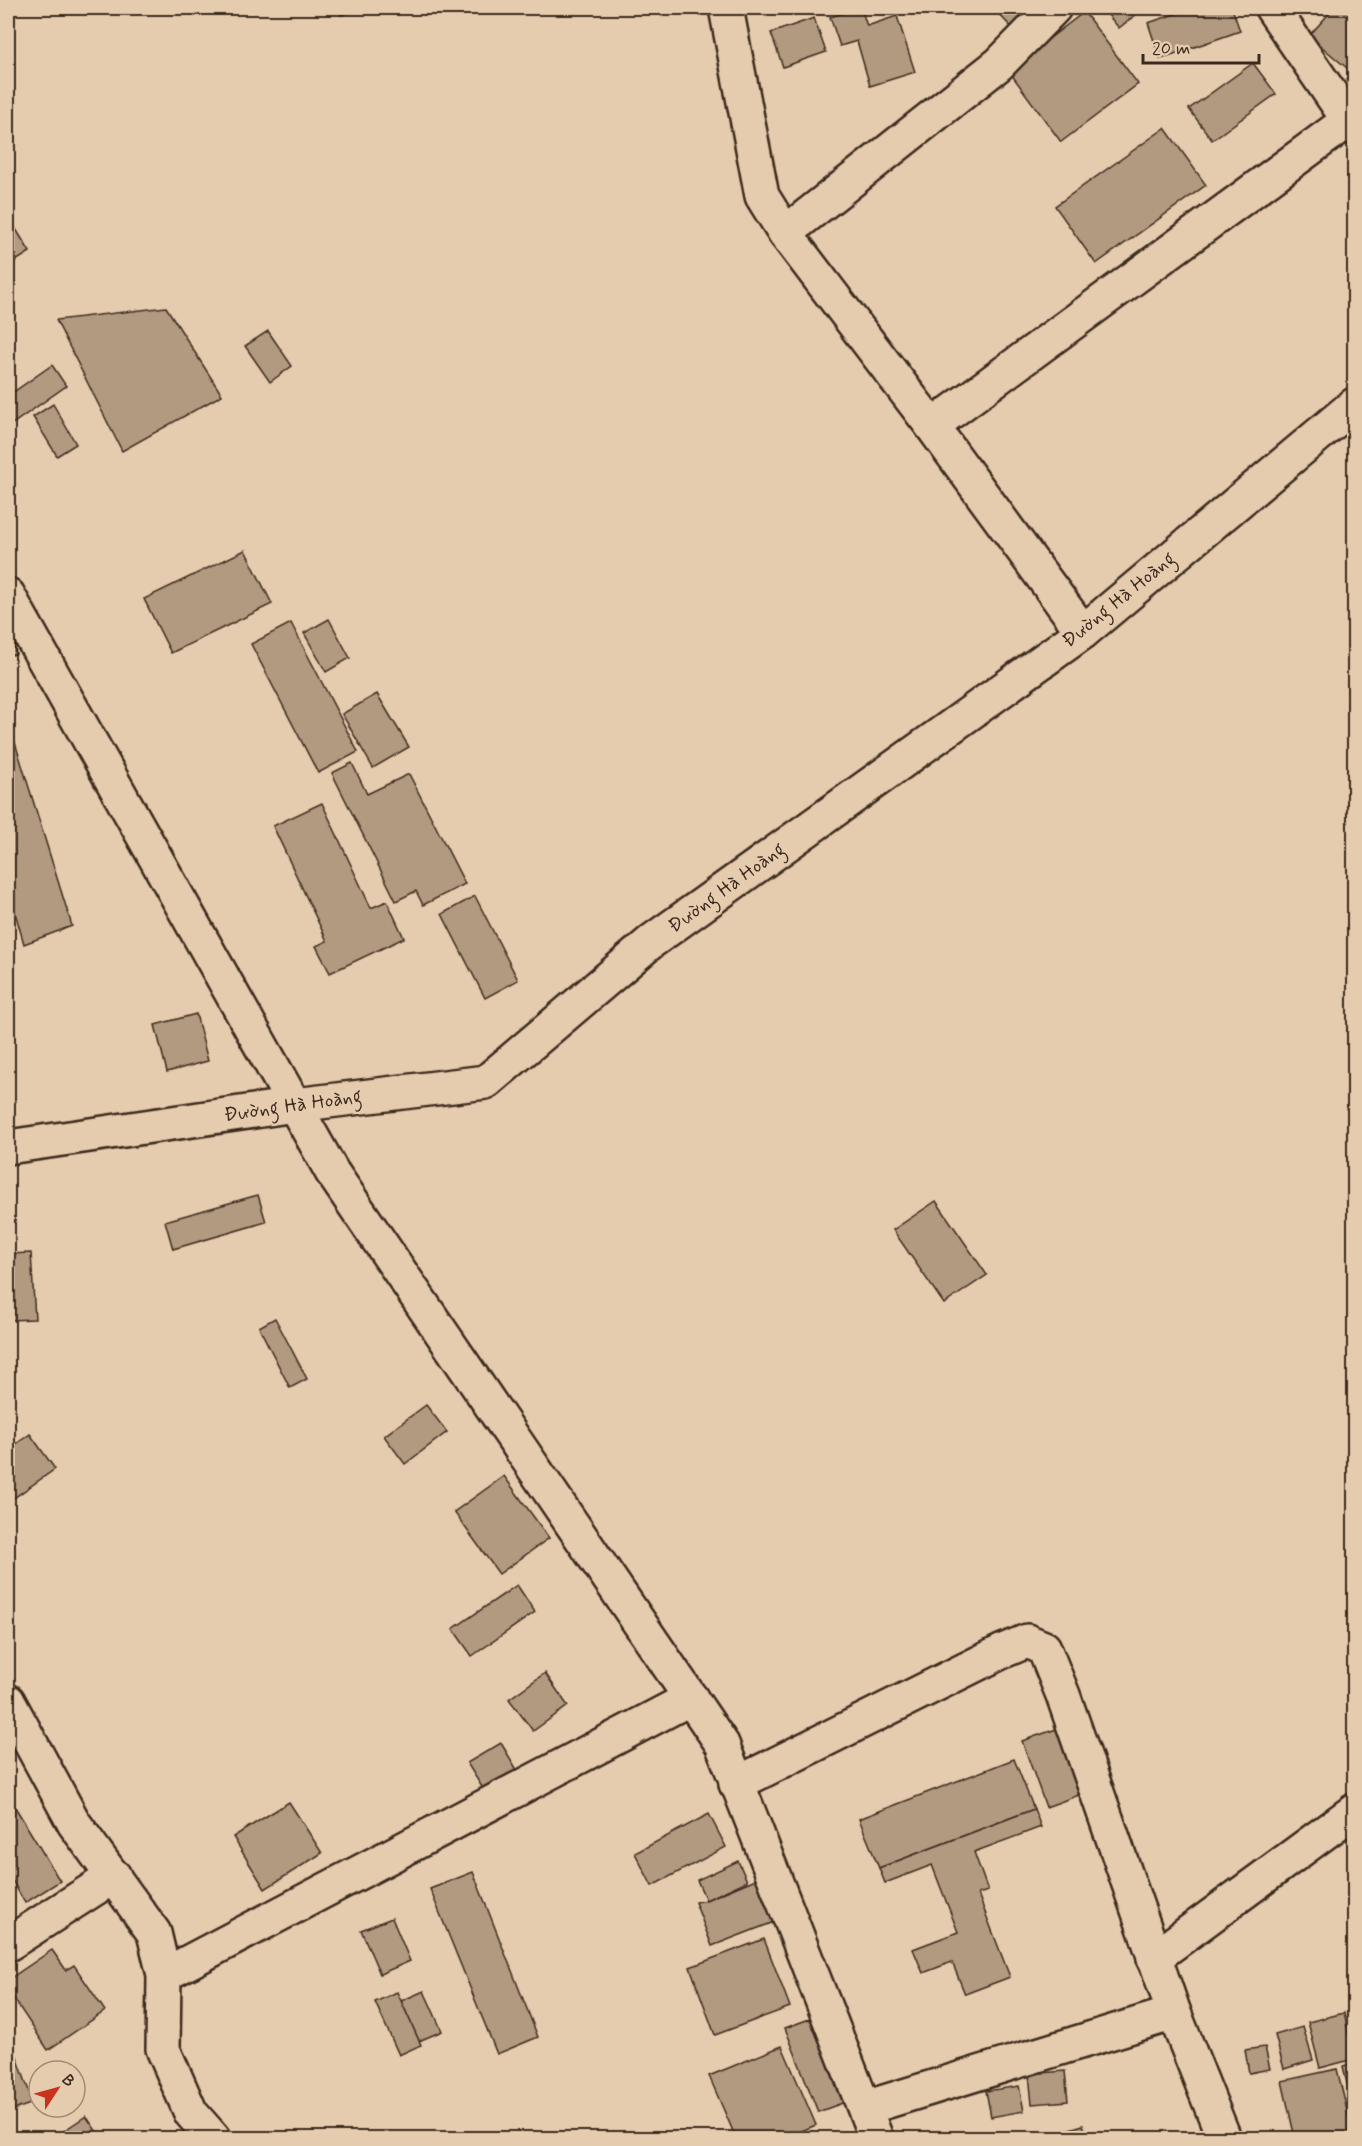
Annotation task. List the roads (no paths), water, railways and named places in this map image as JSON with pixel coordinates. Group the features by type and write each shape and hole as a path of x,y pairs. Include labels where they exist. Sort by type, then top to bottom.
{"street":[{"path":"726,8 762,196 785,232 932,426 1083,632"},
{"path":"785,232 999,64 1054,8"},
{"path":"932,426 1352,124 1272,8"},
{"name":"Đường Hà Hoàng","path":"8,1147 295,1105 486,1082 652,941 1083,632 1354,405"},
{"path":"8,595 332,1172 722,1744 876,2139"},
{"path":"736,1784 1027,1641 1044,1648 1063,1695 1173,2013 1224,2139"},
{"path":"164,1975 691,1698"},
{"path":"8,1701 74,1823 154,1933 164,1975 163,2049 191,2113 213,2139"},
{"path":"1154,1958 1354,1811"},
{"path":"8,1944 114,1876"},
{"path":"865,2108 1173,2013"}]}
